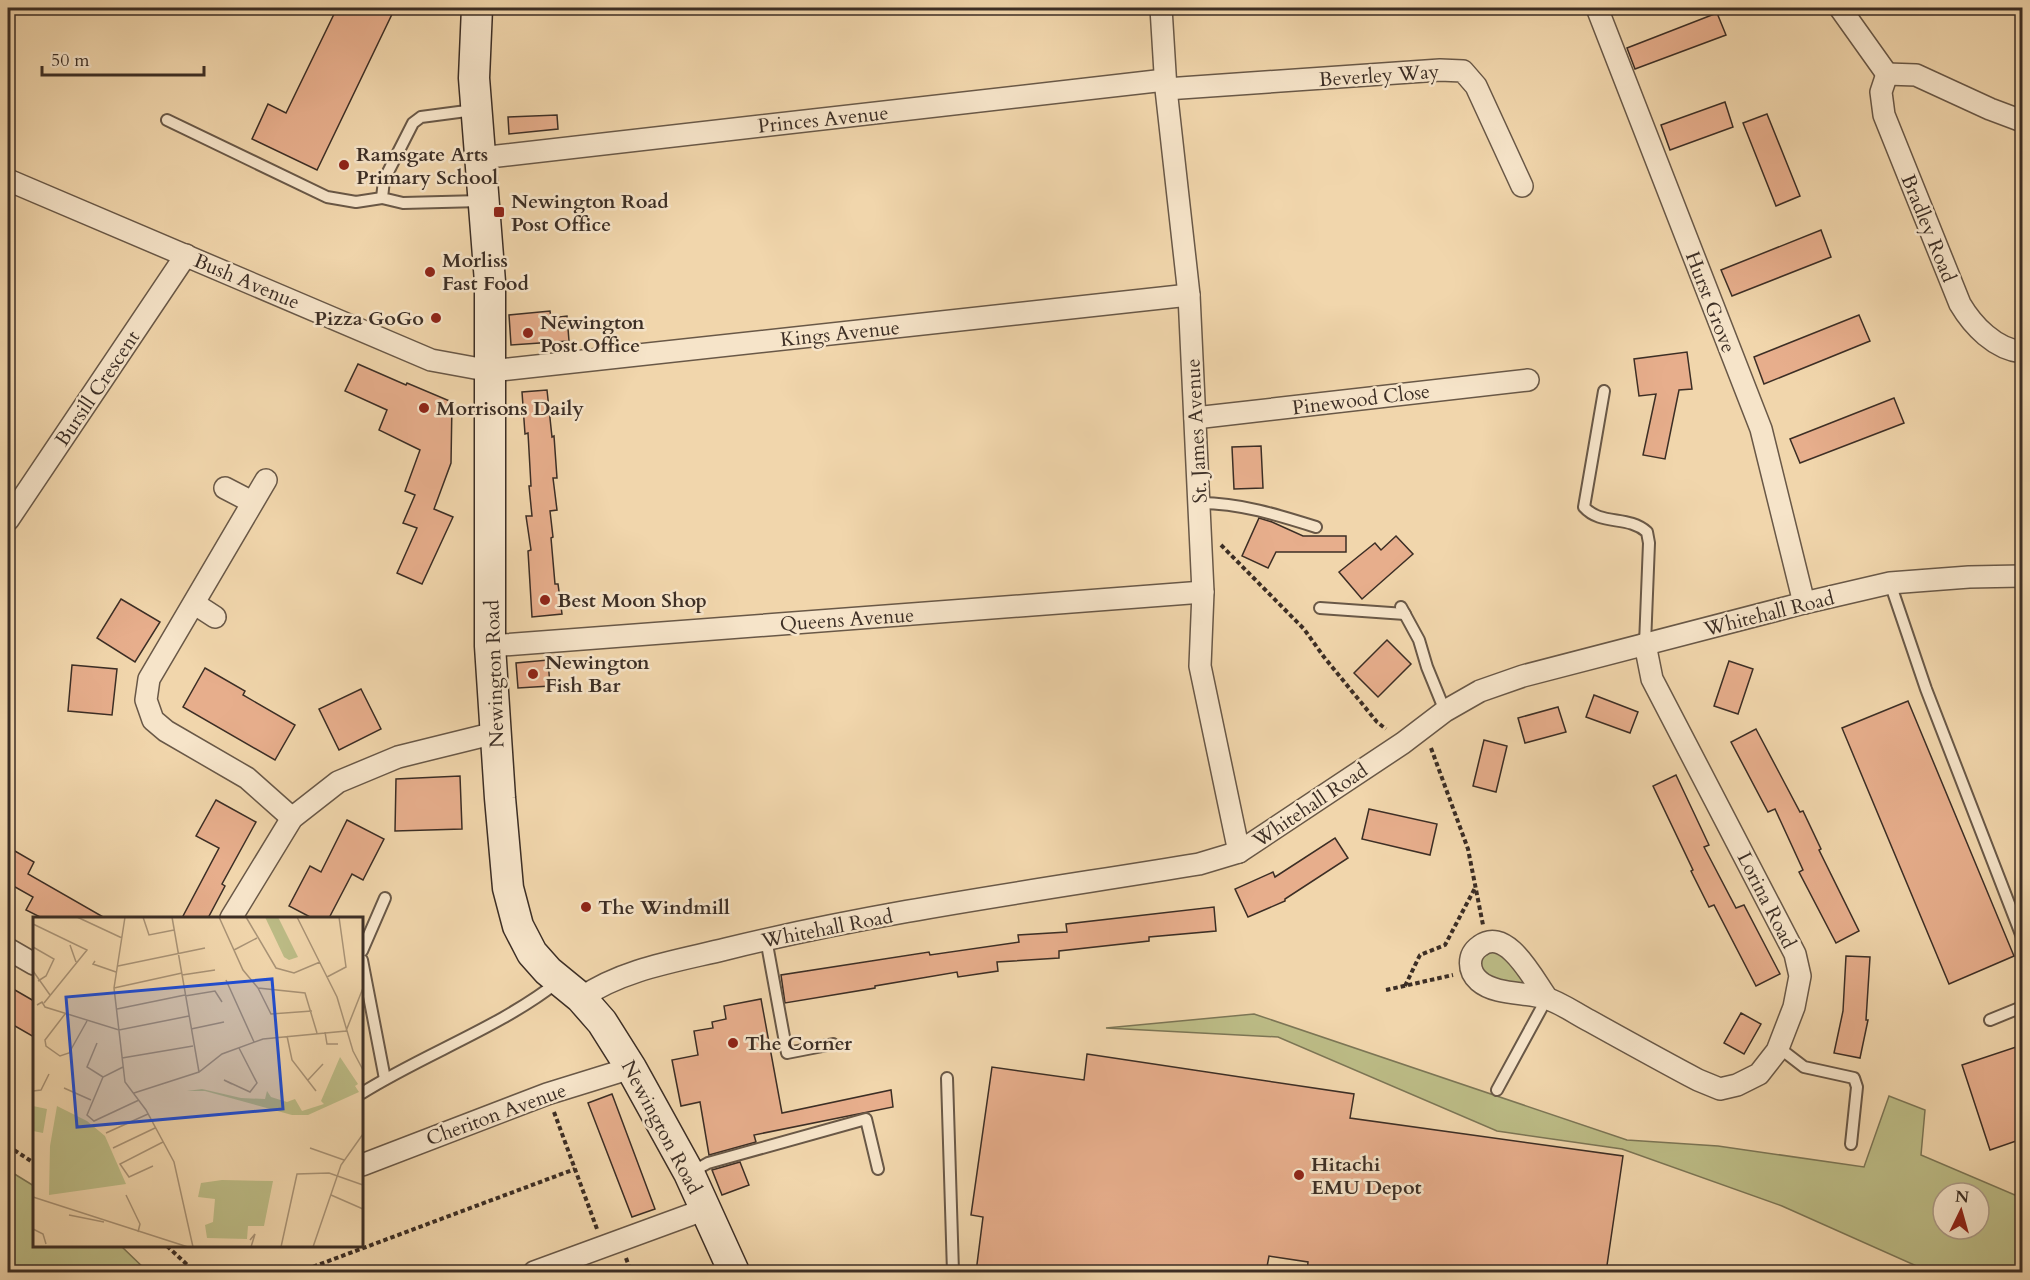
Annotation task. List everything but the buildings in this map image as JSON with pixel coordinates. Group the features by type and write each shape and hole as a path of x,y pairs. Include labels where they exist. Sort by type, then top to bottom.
{"main road":[{"name":"Newington Road","path":"477,8 474,78 490,282 490,646 508,888 518,926 531,953 548,971 571,989 602,1022 632,1068 689,1173 734,1272"}],"street":[{"name":"St. James Avenue","path":"1161,8 1166,85 1189,295 1203,592 1200,666 1239,852"},
{"name":"Hurst Grove","path":"1597,8 1761,429 1804,603"},
{"path":"1840,8 1887,74 1916,75 2022,121"},
{"name":"Beverley Way","path":"1166,85 1440,70 1463,71 1476,86 1522,186"},
{"name":"Bradley Road","path":"1887,74 1881,92 1884,115 1960,303 1970,320 1994,342 2022,352"},
{"name":"Princes Avenue","path":"480,158 1166,85"},
{"name":"Bush Avenue","path":"8,180 431,360 491,371"},
{"name":"Bursill Crescent","path":"8,520 186,255"},
{"name":"Kings Avenue","path":"491,371 1189,295"},
{"name":"Pinewood Close","path":"1195,418 1528,380"},
{"path":"266,480 149,679 146,700 153,720 166,732 247,778 292,818"},
{"path":"225,488 252,502"},
{"name":"Whitehall Road","path":"571,989 600,986 637,972 766,939 939,906 1199,864 1239,852 1403,743 1445,711 1480,691 1523,676 1890,583 2022,576"},
{"name":"Queens Avenue","path":"490,646 1203,592"},
{"path":"195,604 215,616"},
{"name":"Lorina Road","path":"1471,970 1480,982 1490,987 1547,998 1698,1080 1720,1089 1737,1085 1759,1074 1778,1047 1794,1007 1800,976 1795,954 1652,679 1645,644"},
{"path":"232,917 292,818 338,782 398,757 495,733"},
{"name":"Lorina Road","path":"1487,941 1496,940 1504,943 1516,955 1547,998"},
{"path":"1471,970 1470,962 1475,949 1487,941"},
{"path":"8,949 33,963"},
{"name":"Cheriton Avenue","path":"363,1165 547,1094 632,1068"},
{"path":"534,1272 706,1209"}],"lane":[{"path":"382,198 384,180 413,123 421,117 476,110"},
{"path":"167,120 327,196 356,202 382,198 403,203 484,201"},
{"path":"1604,391 1584,507 1591,515 1640,525 1647,532 1649,543 1645,644"},
{"path":"1200,504 1221,503 1260,510 1316,527"},
{"path":"1890,583 1926,689 2022,938"},
{"path":"1320,608 1403,611 1419,640 1445,711"},
{"path":"363,949 385,898"},
{"path":"766,939 787,1053 834,1044"},
{"path":"363,965 385,1078"},
{"path":"363,1092 385,1078 491,1025 533,1001 571,989"},
{"path":"1497,1090 1547,998"},
{"path":"1990,1020 2022,1007"},
{"path":"1778,1047 1804,1067 1854,1078 1857,1087 1851,1144"},
{"path":"947,1078 953,1272"},
{"path":"689,1173 708,1163 866,1119 878,1169"}],"path":[{"path":"1201,538 1221,545 1304,629 1377,722 1403,743"},
{"path":"1423,728 1468,849 1487,941"},
{"path":"1405,986 1420,955 1445,945 1476,887"},
{"path":"1386,990 1471,970"},
{"path":"547,1094 604,1247"},
{"path":"8,1146 33,1162"},
{"path":"299,1272 575,1168"},
{"path":"169,1247 195,1272"}],"green space":[{"path":"1495,946 1533,989 1492,982 1478,971 1480,953"},
{"path":"1254,1014 1627,1140 1718,1146 1864,1167 1889,1096 1925,1110 1921,1155 1982,1181 1931,1181 1931,1241 1991,1241 1991,1185 2022,1198 2022,1272 1930,1272 1782,1206 1622,1149 1497,1131 1278,1037 1106,1028"},
{"path":"8,1170 33,1185 33,1247 122,1247 148,1272 8,1272"}],"place":[{"name":"Ramsgate Arts Primary School","path":"344,165"},
{"name":"Newington Road Post Office","path":"499,212"},
{"name":"Morliss Fast Food","path":"430,272"},
{"name":"Pizza GoGo","path":"436,318"},
{"name":"Newington Post Office","path":"528,333"},
{"name":"Morrisons Daily","path":"424,408"},
{"name":"Best Moon Shop","path":"545,600"},
{"name":"Newington Fish Bar","path":"533,674"},
{"name":"The Windmill","path":"586,907"},
{"name":"The Corner","path":"733,1043"},
{"name":"Hitachi EMU Depot","path":"1299,1175"}]}
